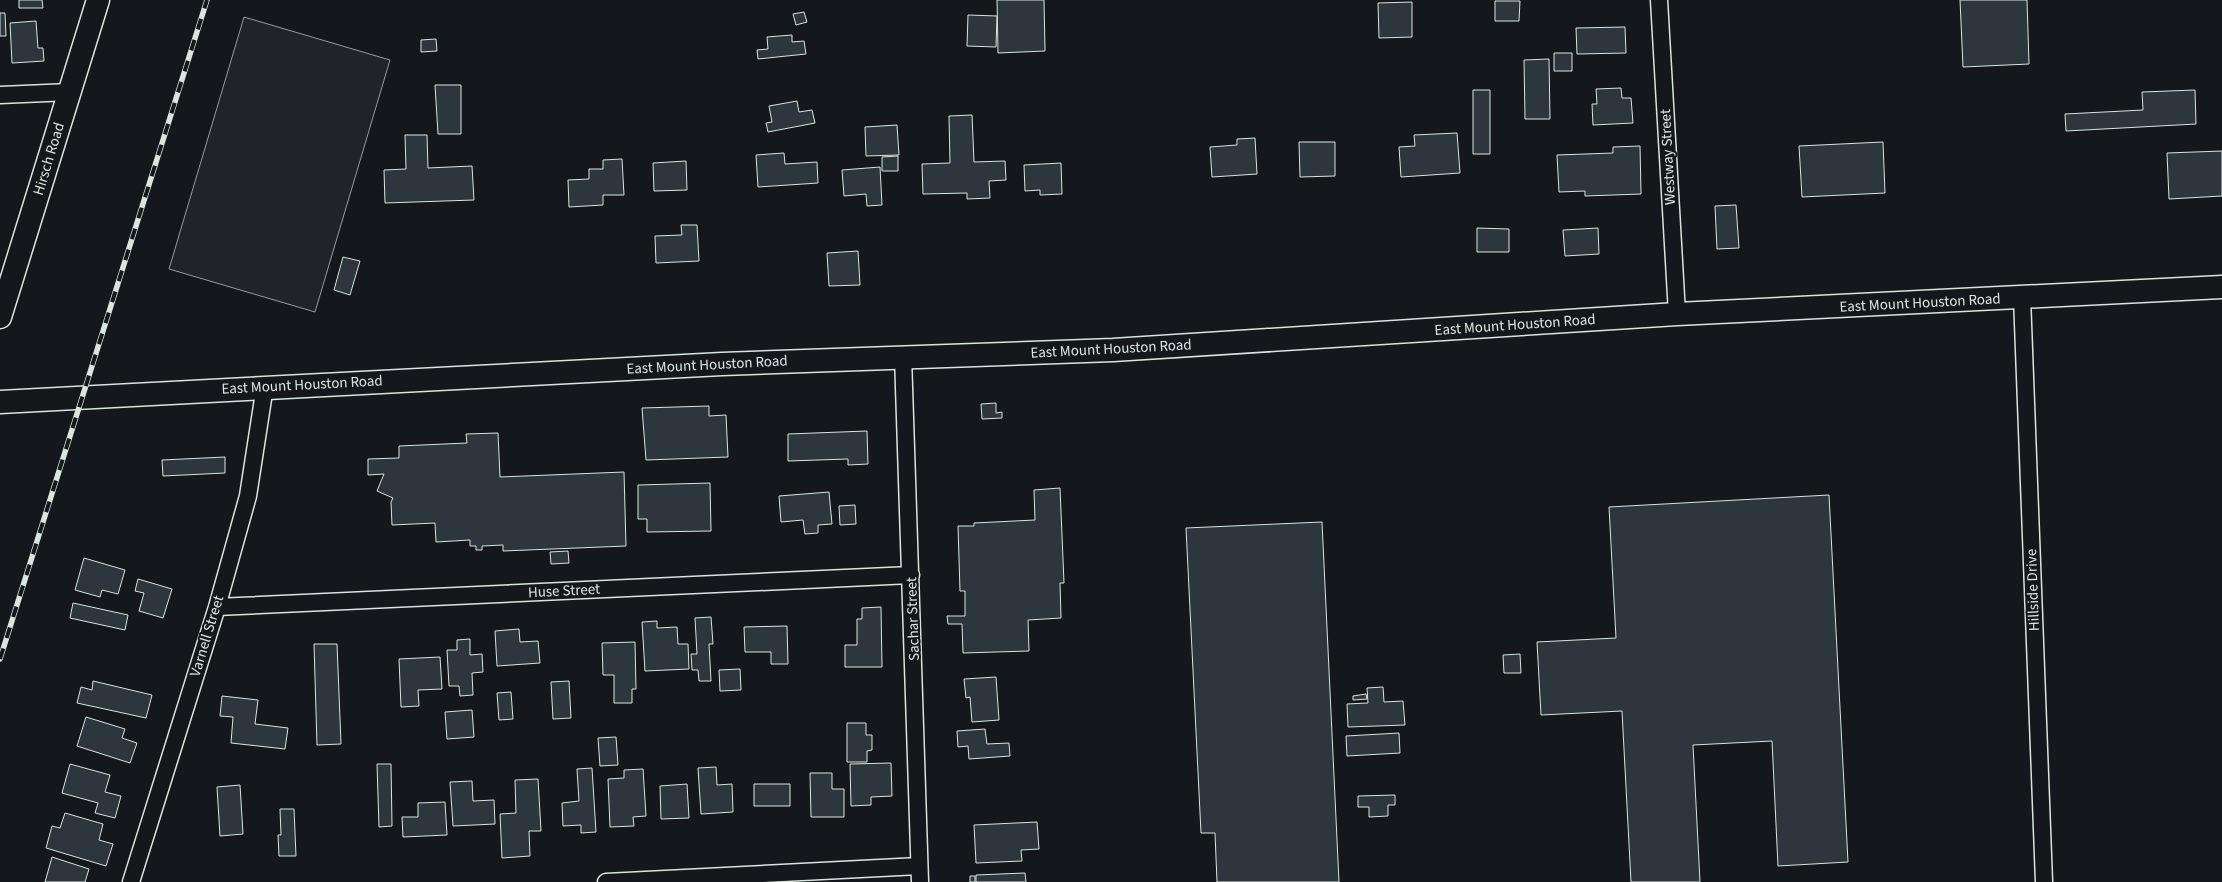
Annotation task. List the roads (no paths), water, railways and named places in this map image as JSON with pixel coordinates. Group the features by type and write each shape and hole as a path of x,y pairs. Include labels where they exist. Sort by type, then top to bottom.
{"main road":[{"name":"Hirsch Road","path":"0,317 98,0"},
{"name":"East Mount Houston Road","path":"0,402 265,386 903,356 1113,350 1677,314 2222,288"}],"street":[{"name":"Westway Street","path":"1659,0 1677,314"},
{"path":"0,95 70,92"},
{"name":"Hillside Drive","path":"2022,298 2044,882"},
{"name":"Sachar Street","path":"903,356 912,575 919,874"},
{"name":"Varnell Street","path":"131,882 217,607 248,496 265,386"},
{"name":"Huse Street","path":"217,607 912,575"},
{"path":"606,882 919,874"}],"railway":[{"path":"0,659 207,0"}]}
